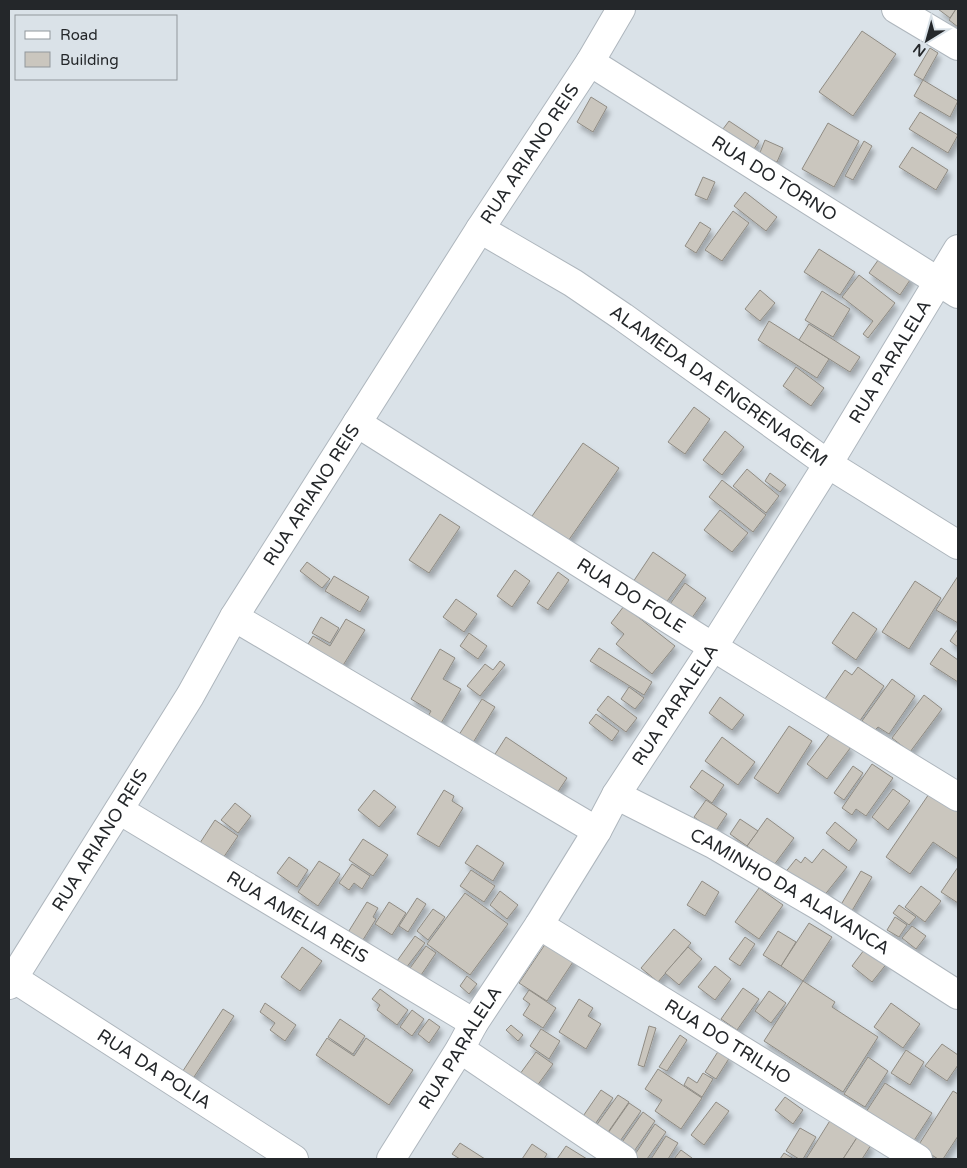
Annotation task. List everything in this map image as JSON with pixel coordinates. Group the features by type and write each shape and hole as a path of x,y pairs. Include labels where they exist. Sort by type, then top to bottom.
{"street":[{"name":"RUA ARIANO REIS","path":"11,982 190,696 234,617 480,229 590,62 621,9"},
{"path":"896,9 958,46"},
{"name":"RUA DO TORNO","path":"590,62 948,288"},
{"name":"ALAMEDA DA ENGRENAGEM","path":"480,229 573,283 624,317 828,464 958,545"},
{"name":"RUA PARALELA","path":"391,1159 460,1049 474,1023 539,925 597,831 616,795 713,647 828,464 948,288 958,249"},
{"name":"RUA DO FOLE","path":"357,423 713,647 958,797"},
{"path":"234,617 597,831"},
{"name":"CAMINHO DA ALAVANCA","path":"616,795 721,849 819,906 958,994"},
{"name":"RUA AMELIA REIS","path":"119,810 474,1023"},
{"name":"RUA DO TRILHO","path":"539,925 918,1159"},
{"name":"RUA DA POLIA","path":"11,982 294,1159"},
{"path":"460,1049 623,1159"}],"building":[{"path":"938,9 956,9 950,18"},
{"path":"956,9 958,9 958,27 949,20"},
{"path":"862,31 896,54 853,116 819,92"},
{"path":"930,48 938,53 923,80 914,75"},
{"path":"923,80 958,101 950,117 914,96"},
{"path":"591,97 607,107 593,132 577,122"},
{"path":"920,112 958,135 948,153 909,129"},
{"path":"729,121 759,141 754,149 723,129"},
{"path":"828,123 859,141 834,187 802,169"},
{"path":"765,140 783,148 777,162 759,155"},
{"path":"864,141 872,146 853,180 845,176"},
{"path":"912,147 948,170 936,190 899,167"},
{"path":"703,177 715,182 707,200 695,195"},
{"path":"745,192 777,217 766,231 734,206"},
{"path":"733,211 749,223 722,261 705,250"},
{"path":"700,222 711,229 696,253 685,246"},
{"path":"819,249 855,272 840,295 804,272"},
{"path":"881,256 912,277 900,295 869,273"},
{"path":"859,275 895,303 868,338 863,334 873,321 842,297"},
{"path":"760,290 775,303 760,321 745,309"},
{"path":"822,291 850,309 833,337 805,320"},
{"path":"769,321 829,359 817,378 758,340"},
{"path":"809,324 860,357 850,372 799,340"},
{"path":"796,367 824,388 811,406 783,386"},
{"path":"694,407 710,419 685,454 668,442"},
{"path":"725,431 744,447 722,475 703,460"},
{"path":"583,443 619,468 566,544 530,519"},
{"path":"747,469 779,496 766,513 733,486"},
{"path":"770,473 786,485 780,492 765,481"},
{"path":"722,480 766,515 753,532 709,497"},
{"path":"720,510 748,533 732,552 704,530"},
{"path":"440,514 460,527 429,573 409,560"},
{"path":"653,552 686,575 665,604 633,582"},
{"path":"307,562 330,579 322,588 300,571"},
{"path":"515,570 530,581 512,607 497,596"},
{"path":"558,572 569,580 548,610 537,603"},
{"path":"334,576 369,597 360,612 325,591"},
{"path":"958,576 958,623 936,610"},
{"path":"915,581 941,598 909,649 882,632"},
{"path":"685,583 706,598 689,622 668,607"},
{"path":"456,599 477,614 464,632 443,617"},
{"path":"624,606 675,646 652,674 616,644 624,634 611,623"},
{"path":"853,612 877,629 856,660 832,643"},
{"path":"321,617 339,628 330,643 312,633"},
{"path":"346,619 365,630 337,675 302,654 313,636 330,646"},
{"path":"958,629 958,647 950,641"},
{"path":"469,633 487,646 478,659 460,646"},
{"path":"599,648 652,682 644,695 590,661"},
{"path":"941,648 958,660 958,682 930,664"},
{"path":"440,649 455,658 443,679 461,689 437,730 424,723 431,711 411,699"},
{"path":"500,661 505,665 480,696 467,686 485,664 493,670"},
{"path":"858,667 884,686 859,722 825,699 845,670 852,675"},
{"path":"892,679 915,696 889,734 878,727 875,730 862,721"},
{"path":"629,687 644,698 635,709 621,699"},
{"path":"924,695 942,709 910,752 892,738"},
{"path":"608,696 637,718 626,732 597,710"},
{"path":"720,697 744,715 732,730 709,713"},
{"path":"482,699 495,707 469,749 455,741"},
{"path":"596,714 619,731 612,741 589,723"},
{"path":"789,726 812,741 778,794 754,778"},
{"path":"831,732 851,747 827,779 807,764"},
{"path":"506,737 567,778 551,802 490,762"},
{"path":"722,737 755,762 738,785 705,761"},
{"path":"872,764 893,778 866,816 856,809 852,815 842,808"},
{"path":"853,766 863,773 844,800 834,793"},
{"path":"702,770 724,785 712,803 690,787"},
{"path":"893,789 910,801 888,830 872,817"},
{"path":"374,790 396,807 379,827 358,810"},
{"path":"444,790 454,796 452,801 463,808 439,847 417,834"},
{"path":"931,791 958,810 958,859 933,842 910,874 886,857"},
{"path":"706,800 727,814 715,832 694,817"},
{"path":"235,803 251,816 238,833 221,820"},
{"path":"767,818 794,838 774,865 747,846"},
{"path":"740,819 758,831 747,846 730,834"},
{"path":"215,820 238,836 219,864 196,849"},
{"path":"835,822 857,840 849,851 826,833"},
{"path":"363,839 388,855 373,876 349,860"},
{"path":"477,845 504,863 493,881 465,863"},
{"path":"823,849 847,867 819,902 784,874 796,859 801,863 805,857 812,863"},
{"path":"289,857 308,870 297,887 277,873"},
{"path":"319,861 340,874 318,906 298,892"},
{"path":"352,864 370,876 362,889 354,883 349,890 339,883"},
{"path":"958,867 958,903 941,892"},
{"path":"471,870 495,886 484,902 460,886"},
{"path":"861,871 872,877 850,914 839,908"},
{"path":"702,881 719,892 705,916 687,905"},
{"path":"921,886 941,901 925,922 905,907"},
{"path":"759,888 783,905 759,939 735,922"},
{"path":"500,891 518,905 507,919 490,905"},
{"path":"465,893 508,924 470,975 427,944"},
{"path":"417,898 426,904 408,932 399,926"},
{"path":"367,902 378,908 373,917 376,919 361,943 347,934"},
{"path":"389,902 406,913 392,935 375,924"},
{"path":"899,905 916,917 909,925 893,913"},
{"path":"433,909 445,917 428,940 417,931"},
{"path":"895,917 907,925 899,937 887,930"},
{"path":"809,923 832,937 803,981 781,966"},
{"path":"912,926 926,936 916,949 902,938"},
{"path":"674,929 691,943 658,982 641,968"},
{"path":"778,931 796,942 781,966 763,955"},
{"path":"415,936 425,943 406,968 397,961"},
{"path":"745,937 755,944 740,966 729,959"},
{"path":"548,940 575,959 547,1001 519,983"},
{"path":"426,946 436,953 419,978 408,971"},
{"path":"867,946 888,962 872,982 852,966"},
{"path":"302,947 322,961 300,991 281,977"},
{"path":"688,947 702,959 679,985 665,973"},
{"path":"715,966 731,979 715,1000 698,987"},
{"path":"467,976 477,984 469,994 460,986"},
{"path":"803,981 835,1002 832,1007 878,1037 843,1092 764,1041"},
{"path":"743,988 759,999 737,1030 721,1019"},
{"path":"380,989 408,1010 397,1025 377,1010 380,1005 372,999"},
{"path":"529,990 556,1008 543,1028 523,1015 530,1004 523,999"},
{"path":"769,991 786,1003 771,1023 755,1011"},
{"path":"579,999 593,1008 588,1016 601,1024 586,1049 559,1032"},
{"path":"265,1003 296,1025 285,1041 270,1030 275,1023 260,1012"},
{"path":"891,1003 920,1024 903,1048 874,1027"},
{"path":"223,1009 234,1016 190,1083 179,1077"},
{"path":"412,1010 424,1019 412,1036 400,1027"},
{"path":"340,1019 365,1036 353,1054 328,1037"},
{"path":"429,1019 440,1027 429,1043 418,1034"},
{"path":"511,1025 523,1035 518,1041 506,1030"},
{"path":"649,1026 656,1028 644,1067 638,1065"},
{"path":"541,1029 560,1041 549,1059 530,1046"},
{"path":"680,1035 687,1040 667,1071 659,1067"},
{"path":"327,1038 354,1056 366,1038 413,1070 389,1105 316,1055"},
{"path":"942,1044 958,1055 958,1065 947,1081 925,1066"},
{"path":"719,1050 730,1057 716,1079 705,1072"},
{"path":"906,1050 924,1062 910,1085 891,1073"},
{"path":"536,1052 553,1064 534,1090 517,1078"},
{"path":"868,1057 888,1071 865,1107 844,1094"},
{"path":"658,1069 702,1098 681,1129 655,1111 662,1100 645,1089"},
{"path":"703,1073 713,1079 702,1097 684,1085 688,1077 697,1083"},
{"path":"885,1083 932,1113 911,1145 864,1115"},
{"path":"601,1090 613,1098 589,1133 577,1125"},
{"path":"953,1091 958,1094 958,1136 943,1159 938,1159 918,1146"},
{"path":"618,1095 629,1102 604,1138 593,1130"},
{"path":"785,1097 803,1110 793,1124 775,1110"},
{"path":"716,1102 729,1111 704,1145 691,1135"},
{"path":"629,1103 641,1111 618,1144 606,1136"},
{"path":"643,1112 655,1121 630,1157 618,1148"},
{"path":"831,1119 858,1136 843,1159 806,1159"},
{"path":"655,1124 666,1132 647,1159 632,1159"},
{"path":"800,1128 816,1137 803,1159 799,1159 786,1151"},
{"path":"666,1136 678,1143 668,1159 651,1159"},
{"path":"858,1136 871,1145 862,1159 843,1159"},
{"path":"460,1143 485,1159 460,1159 452,1154"},
{"path":"532,1144 547,1154 544,1159 522,1159"},
{"path":"566,1146 587,1159 557,1159"},
{"path":"681,1150 692,1158 674,1159"},
{"path":"784,1153 794,1159 780,1159"}]}
